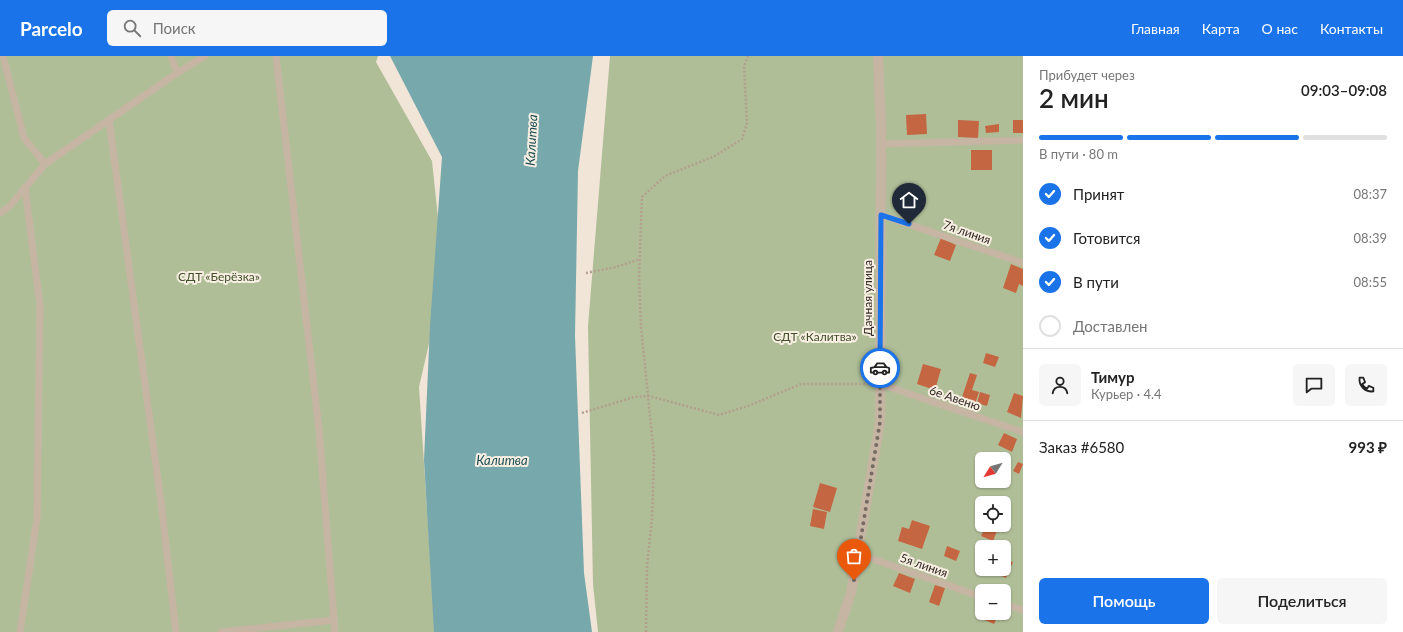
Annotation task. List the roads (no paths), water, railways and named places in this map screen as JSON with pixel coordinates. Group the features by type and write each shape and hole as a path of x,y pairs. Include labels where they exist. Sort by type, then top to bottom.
{"street":[{"name":"Дачная улица","path":"838,632 852,593 880,422 881,144 878,56"}],"lane":[{"path":"3,56 24,138 45,164"},
{"path":"171,56 177,72"},
{"path":"0,213 10,206 45,164 177,72 205,56"},
{"path":"276,56 319,430 335,632"},
{"path":"109,120 160,494 176,632"},
{"path":"881,144 1023,140"},
{"path":"20,632 37,518 40,305 25,188"},
{"name":"7я линия","path":"881,215 1023,263"},
{"name":"6е Авеню","path":"880,384 1023,432"},
{"name":"5я линия","path":"858,554 975,595"},
{"path":"1011,606 1023,610"},
{"path":"221,632 334,620"}],"water":[{"name":"Калитва","path":"390,56 593,56 578,171 575,336 584,573 592,632 434,632 424,460 430,326 442,157"}],"park label":[{"name":"СДТ «Берёзка»","path":"219,276"},
{"name":"СДТ «Калитва»","path":"815,336"}]}
